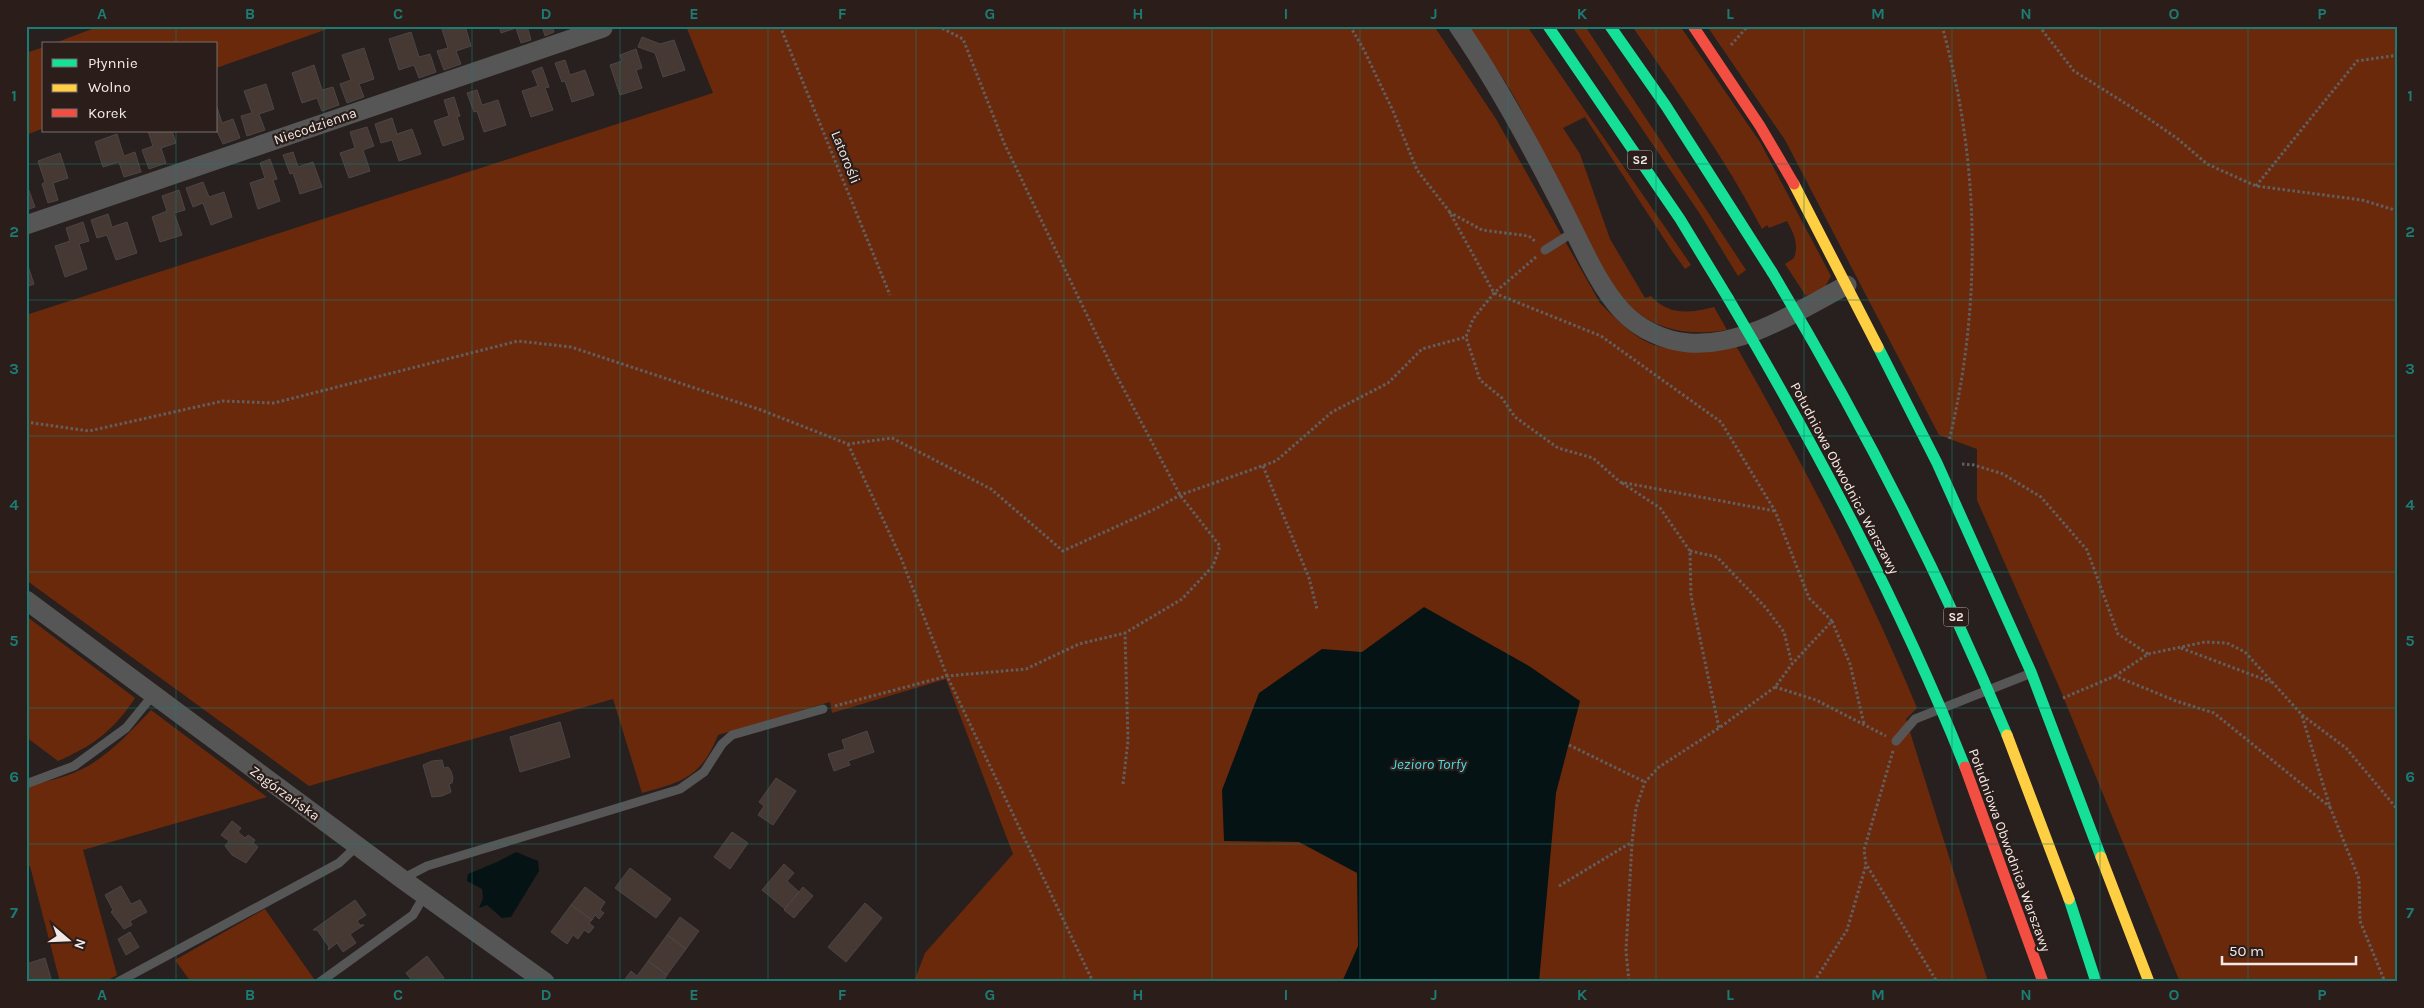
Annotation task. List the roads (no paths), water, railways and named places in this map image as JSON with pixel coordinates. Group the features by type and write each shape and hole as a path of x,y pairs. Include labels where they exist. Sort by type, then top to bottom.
{"main road":[{"name":"Południowa Obwodnica Warszawy","path":"1548,26 1674,211 1779,383 1837,489 1904,628 1972,784 2010,884 2043,982"},
{"name":"S2","path":"1610,26 1677,122 1772,272 1849,404 1930,561 2031,794 2096,982"},
{"path":"1693,26 1784,166 1847,285 1937,463 2031,672 2149,982"}],"street":[{"path":"1458,26 1512,111 1602,283 1622,311 1651,332 1676,341 1714,342 1745,334 1772,324 1847,285"},
{"name":"Niecodzienna","path":"26,224 604,28"},
{"name":"Zagórzańska","path":"26,600 402,880 545,982"}],"lane":[{"path":"1545,250 1575,231"},
{"path":"1896,741 1915,719 2031,672"},
{"path":"26,784 74,766 126,728 153,695"},
{"path":"402,880 427,866 680,789 704,772 722,744 732,735 823,709"},
{"path":"118,982 339,863 358,846"},
{"path":"320,982 413,915 424,896"}],"water":[{"name":"Jezioro Torfy","path":"1424,607 1529,666 1580,701 1556,793 1539,982 1342,982 1358,946 1357,873 1299,842 1224,841 1222,790 1259,693 1322,649 1362,652"},
{"path":"516,852 538,861 539,871 511,917 502,918 487,905 479,908 483,898 482,889 467,881 468,874"}]}
